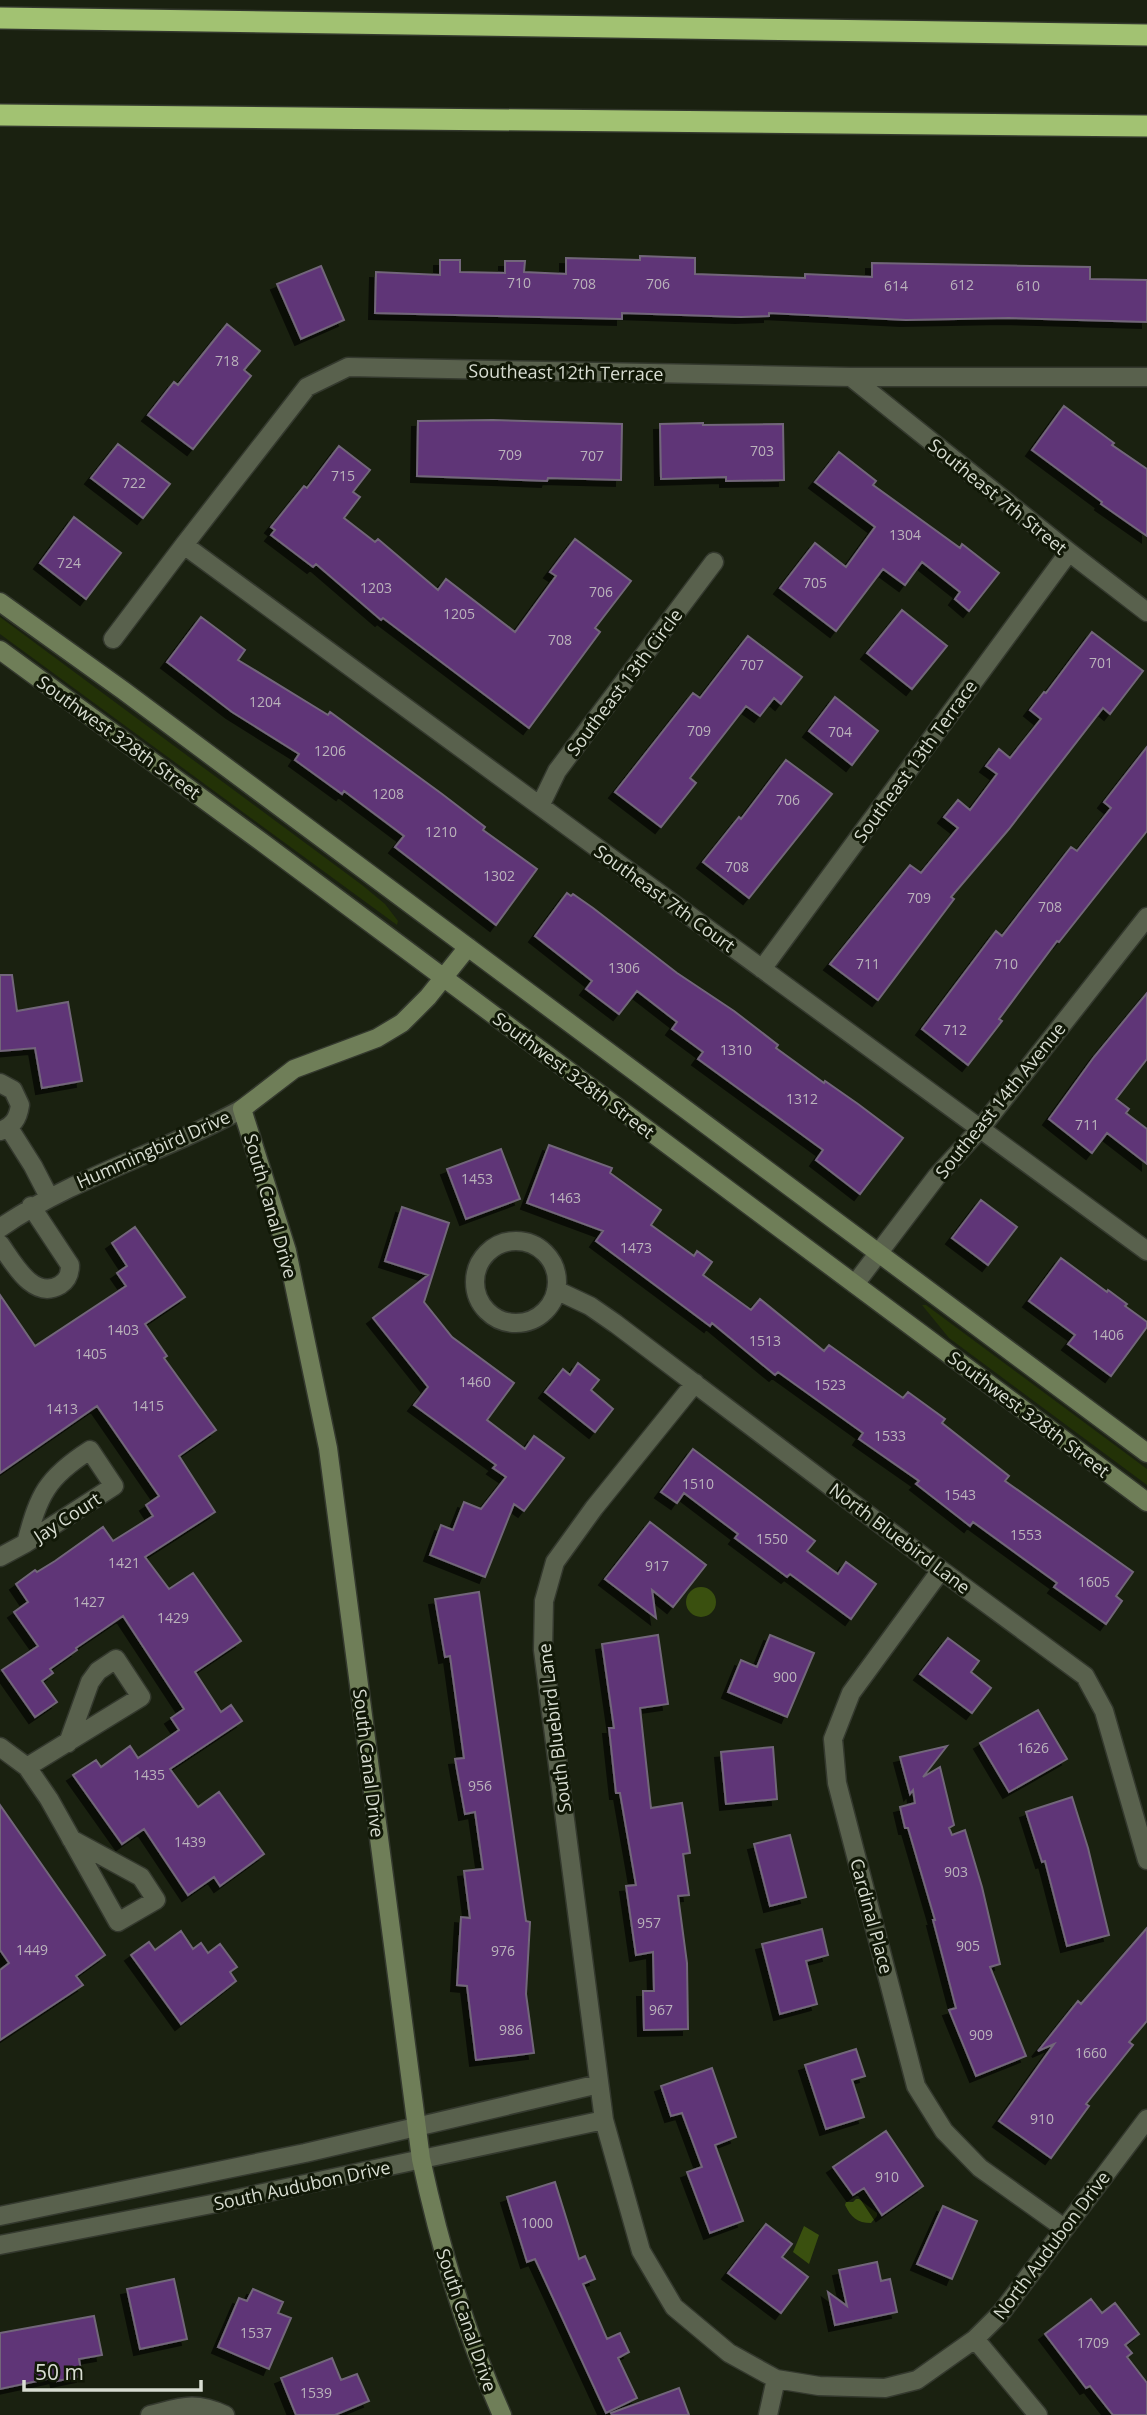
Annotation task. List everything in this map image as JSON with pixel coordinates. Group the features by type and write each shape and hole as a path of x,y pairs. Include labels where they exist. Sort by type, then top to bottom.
{"highway":[{"path":"0,18 1147,35"},
{"path":"0,115 1147,126"}],"street":[{"name":"Southeast 12th Terrace","path":"113,639 307,387 348,368 851,377 1147,377"},
{"name":"Southeast 7th Street","path":"851,377 1147,612"},
{"name":"Southeast 7th Court","path":"184,545 1147,1251"},
{"name":"Southeast 13th Terrace","path":"762,969 1069,552"},
{"name":"Southeast 13th Circle","path":"540,806 557,771 714,562"},
{"path":"0,602 1147,1453"},
{"name":"Southwest 328th Street","path":"0,650 1147,1502"},
{"name":"Southeast 14th Avenue","path":"855,1284 937,1176 981,1129 1147,917"},
{"name":"Hummingbird Drive","path":"0,1228 49,1197 202,1131 242,1108 294,1069 392,1030 420,1006 468,947"},
{"path":"0,1083 13,1090 20,1105 15,1122 4,1129 33,1166 49,1197"},
{"name":"South Canal Drive","path":"242,1108 287,1251 328,1448 421,2159 436,2229 457,2301 502,2415"},
{"path":"0,1244 28,1281 38,1288 59,1286 66,1280 70,1265 31,1206"},
{"path":"524,1242 541,1249 552,1263 557,1281 556,1290 540,1315 517,1323 504,1321 484,1308 474,1285 475,1273 480,1261 497,1245 524,1242"},
{"name":"North Bluebird Lane","path":"556,1290 590,1306 1084,1676 1104,1710 1147,1860"},
{"name":"South Bluebird Lane","path":"604,2120 543,1650 544,1601 555,1562 594,1508 695,1384"},
{"name":"Jay Court","path":"0,1557 26,1543 114,1486 90,1450 64,1466 52,1480 35,1512 26,1543"},
{"name":"Cardinal Place","path":"941,1570 851,1693 833,1740 837,1783 916,2086 944,2131 980,2168 1064,2228"},
{"path":"27,1767 68,1743 141,1697 116,1659 98,1671 90,1682 68,1743"},
{"path":"0,1747 27,1767 49,1799 71,1839 118,1922 156,1900 141,1877 71,1839"},
{"name":"South Audubon Drive","path":"0,2216 305,2153 599,2084"},
{"name":"North Audubon Drive","path":"604,2120 641,2251 674,2307 729,2353 776,2379 819,2386 885,2388 917,2380 975,2339 1001,2314 1147,2119"},
{"name":"South Audubon Drive","path":"0,2245 216,2203 604,2120"},
{"path":"975,2339 1038,2415"},
{"path":"768,2415 776,2379"},
{"path":"150,2415 182,2407 205,2406 225,2415"}],"shaded area":[{"path":"0,617 362,885 385,904 398,921 397,925 0,634"},
{"path":"922,1305 926,1305 1147,1469 1147,1485 949,1338"},
{"path":"701,1587 712,1591 716,1602 712,1613 701,1617 690,1613 686,1602 690,1591"},
{"path":"856,2199 877,2213 871,2223 858,2220 847,2209 846,2202"},
{"path":"804,2226 819,2235 809,2264 793,2252"}],"building":[{"path":"640,256 695,258 695,274 805,278 805,274 872,277 872,263 1090,267 1090,279 1147,280 1147,322 1009,318 906,320 769,313 769,316 741,317 622,313 622,319 375,313 376,272 440,275 440,260 460,260 460,272 505,273 505,261 525,261 524,272 566,274 566,258 640,260"},
{"path":"321,266 344,320 301,339 277,284"},
{"path":"227,324 260,351 244,370 251,376 193,449 148,415 174,382 178,385"},
{"path":"1064,406 1147,469 1147,536 1032,450"},
{"path":"493,420 622,424 621,480 548,478 547,481 417,476 418,421"},
{"path":"660,424 783,424 784,480 726,481 726,477 661,479"},
{"path":"118,444 170,484 143,518 91,478"},
{"path":"339,446 370,470 353,492 360,497 344,518 375,542 378,539 438,590 446,579 515,632 556,576 550,572 575,539 631,581 595,628 600,632 529,728 383,618 381,620 316,564 313,567 271,535 275,530 271,527 304,486 307,488"},
{"path":"839,452 876,481 873,485 960,548 962,544 999,573 969,611 955,599 960,592 922,562 905,585 883,569 836,631 780,588 815,543 846,567 875,527 815,482"},
{"path":"74,517 121,553 86,599 40,563"},
{"path":"902,610 947,646 912,689 867,653"},
{"path":"201,617 245,650 238,660 328,715 330,712 442,794 485,827 483,830 537,869 496,925 395,847 404,836 344,791 342,794 295,760 299,754 232,712 167,662"},
{"path":"1092,632 1143,671 1110,714 1103,708 1009,829 951,897 954,899 878,1000 830,964 910,865 921,873 958,828 944,817 958,800 970,810 997,774 986,766 999,749 1010,758 1041,719 1030,710"},
{"path":"748,636 802,677 781,704 774,698 760,716 746,706 690,778 696,783 661,827 615,792 693,693 700,698"},
{"path":"835,697 878,731 852,765 809,731"},
{"path":"1147,747 1147,831 1059,942 1057,941 968,1065 922,1029 996,931 1002,936 1071,847 1077,851 1111,808 1104,802"},
{"path":"786,760 832,794 749,898 703,862 739,817 741,819"},
{"path":"567,893 571,896 573,894 593,908 677,973 734,1011 778,1045 776,1048 903,1138 860,1194 816,1160 823,1150 698,1059 703,1052 672,1029 677,1022 637,991 619,1014 586,989 592,981 535,936"},
{"path":"0,975 12,975 17,1011 68,1002 82,1081 42,1088 35,1048 0,1051"},
{"path":"1147,993 1147,1059 1116,1099 1129,1109 1126,1113 1147,1129 1147,1164 1107,1133 1092,1153 1049,1119 1094,1057"},
{"path":"549,1145 612,1168 610,1173 661,1210 651,1225 694,1256 697,1251 712,1262 703,1275 751,1310 760,1299 824,1351 829,1345 903,1398 908,1392 945,1419 942,1423 1009,1476 1005,1481 1133,1572 1116,1596 1122,1601 1106,1624 1054,1587 1057,1583 973,1522 970,1526 916,1484 919,1481 859,1439 863,1433 778,1372 775,1375 712,1323 710,1326 596,1241 603,1231 527,1203"},
{"path":"501,1149 520,1199 466,1219 447,1169"},
{"path":"981,1200 1017,1227 988,1265 952,1238"},
{"path":"402,1207 449,1223 424,1302 452,1337 514,1383 487,1420 525,1449 534,1436 564,1458 524,1511 514,1504 485,1577 430,1555 441,1525 453,1530 464,1502 481,1509 506,1477 493,1468 496,1465 414,1405 428,1387 373,1318 428,1275 385,1261"},
{"path":"135,1227 185,1297 145,1324 167,1356 164,1358 216,1430 179,1456 215,1512 145,1557 169,1589 193,1573 241,1641 195,1672 221,1712 231,1705 242,1721 170,1769 198,1807 219,1792 264,1854 220,1886 214,1877 188,1895 144,1829 122,1844 73,1775 96,1760 101,1767 130,1746 138,1758 179,1730 171,1718 184,1709 123,1616 50,1669 53,1673 42,1681 57,1702 35,1717 2,1670 38,1646 14,1612 28,1602 16,1584 35,1570 37,1572 55,1561 103,1527 113,1541 153,1516 146,1505 159,1496 97,1406 0,1473 0,1295 35,1346 126,1286 117,1273 127,1266 112,1243"},
{"path":"1061,1258 1127,1304 1125,1306 1147,1322 1147,1327 1111,1376 1068,1344 1075,1335 1029,1301"},
{"path":"578,1363 599,1380 591,1390 613,1409 595,1432 545,1392 563,1369 570,1375"},
{"path":"693,1449 815,1541 807,1551 838,1574 846,1562 876,1584 851,1619 790,1574 787,1577 735,1538 738,1534 684,1493 677,1503 661,1492"},
{"path":"650,1522 706,1565 673,1607 652,1590 656,1618 605,1579"},
{"path":"479,1592 526,1921 530,1922 526,1994 534,2053 476,2060 467,1986 457,1985 461,1917 470,1918 464,1871 483,1869 475,1812 465,1814 455,1759 464,1758 450,1656 445,1657 435,1599"},
{"path":"658,1635 668,1704 640,1708 651,1808 682,1803 690,1853 683,1854 689,1895 678,1896 687,1963 688,2029 644,2030 643,1991 654,1991 653,1952 636,1955 626,1886 636,1885 620,1793 616,1793 609,1728 614,1728 602,1644"},
{"path":"770,1635 814,1653 787,1717 728,1692 741,1660 757,1667"},
{"path":"948,1638 979,1661 971,1672 991,1688 972,1713 920,1674"},
{"path":"1038,1710 1067,1759 1009,1792 980,1743"},
{"path":"947,1746 923,1777 940,1767 954,1825 949,1828 952,1835 965,1830 1000,1964 990,1967 1026,2056 976,2076 949,2010 956,2008 935,1920 900,1807 915,1803 913,1790 910,1794 900,1757"},
{"path":"773,1747 777,1799 726,1804 721,1752"},
{"path":"1072,1797 1088,1848 1109,1935 1067,1946 1045,1861 1042,1862 1026,1812"},
{"path":"0,1805 105,1955 76,1976 83,1985 0,2040 0,1970 9,1963 0,1950"},
{"path":"790,1835 806,1897 770,1906 754,1844"},
{"path":"1147,1928 1147,2021 1129,2042 1133,2045 1086,2104 1089,2106 1051,2158 999,2121 1054,2044 1038,2051 1078,2001 1081,2004"},
{"path":"822,1929 828,1955 806,1961 817,2004 780,2014 762,1944"},
{"path":"181,1931 193,1949 201,1943 208,1953 220,1944 237,1967 230,1972 236,1981 181,2024 131,1955 149,1942 155,1950"},
{"path":"856,2049 865,2076 852,2080 864,2117 826,2129 805,2065"},
{"path":"712,2068 736,2137 715,2145 743,2221 710,2233 687,2172 702,2167 682,2113 671,2116 661,2086"},
{"path":"886,2131 923,2186 882,2215 864,2188 853,2195 833,2167"},
{"path":"555,2182 579,2259 585,2256 595,2279 583,2284 607,2339 620,2333 629,2352 618,2358 637,2398 606,2413 535,2259 527,2262 507,2197"},
{"path":"943,2206 977,2221 952,2279 917,2264"},
{"path":"766,2224 792,2244 782,2257 808,2277 781,2313 728,2273"},
{"path":"877,2262 881,2281 890,2279 897,2312 835,2325 828,2292 847,2306 839,2270"},
{"path":"174,2279 187,2339 140,2349 127,2289"},
{"path":"253,2289 283,2302 278,2313 291,2318 269,2369 218,2347 239,2298 247,2301"},
{"path":"1091,2299 1102,2313 1115,2303 1139,2334 1125,2345 1132,2353 1127,2357 1147,2383 1147,2415 1113,2415 1090,2386 1086,2388 1045,2334"},
{"path":"94,2316 102,2355 79,2359 82,2376 57,2381 56,2377 0,2389 0,2333"},
{"path":"332,2358 341,2380 357,2374 369,2401 335,2415 296,2415 281,2378"},
{"path":"679,2388 689,2415 611,2413"}]}
